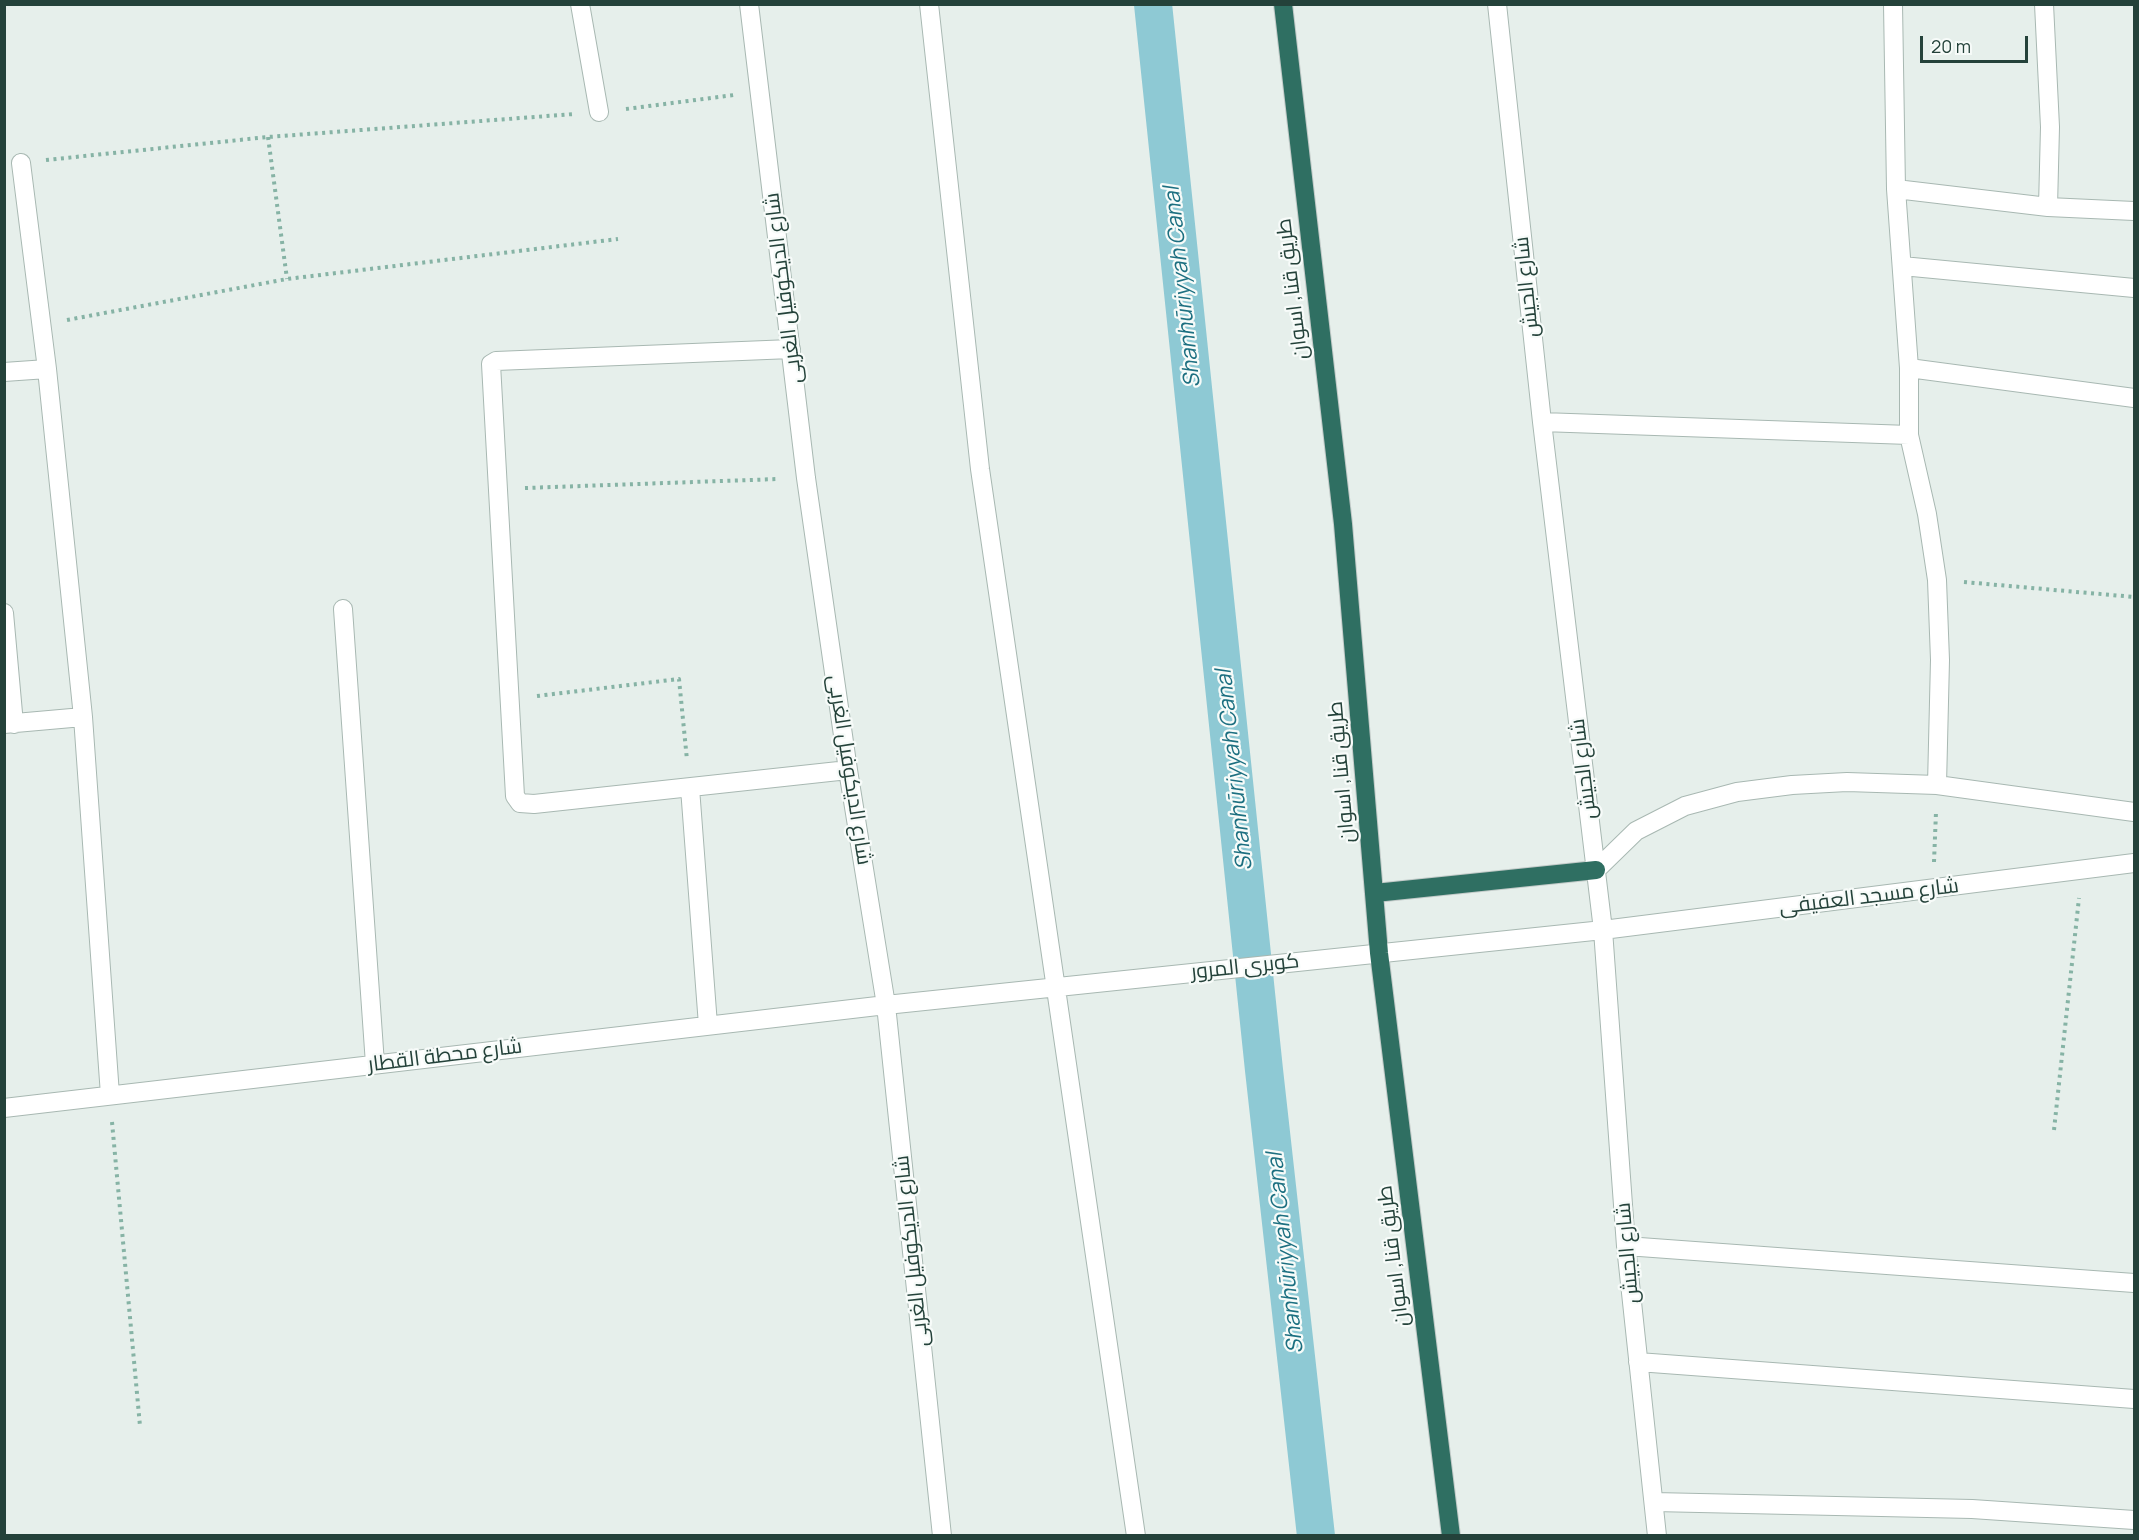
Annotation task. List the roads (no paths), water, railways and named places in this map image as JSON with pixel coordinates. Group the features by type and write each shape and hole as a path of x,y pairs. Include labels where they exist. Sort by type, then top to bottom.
{"highway":[{"name":"طريق قنا, اسوان","path":"1283,4 1343,524 1379,953 1450,1536"},
{"path":"1375,892 1596,870"}],"street":[{"path":"580,4 599,112"},
{"name":"شارع الديكوفيل الغربى","path":"749,4 806,478 848,770 886,1005 942,1536"},
{"path":"929,4 980,469 1136,1536"},
{"name":"شارع الجيش","path":"1497,4 1542,422 1604,930 1626,1246 1657,1536"},
{"path":"1893,4 1896,189 1909,368 1909,435 1927,514 1937,580 1940,660 1937,785"},
{"path":"2044,4 2050,127 2048,207"},
{"path":"21,163 47,369 83,717 110,1095"},
{"path":"1896,189 2048,207 2134,211"},
{"path":"1902,266 2134,288"},
{"path":"791,349 494,362 491,366 514,796 520,803 534,804 848,770"},
{"path":"1909,368 2134,398"},
{"path":"4,372 47,369"},
{"path":"1542,422 1909,435"},
{"path":"343,609 375,1064"},
{"path":"4,613 9,724 83,717"},
{"path":"1596,870 1636,831 1685,806 1737,792 1847,782 1937,785 2134,813"},
{"path":"690,788 708,1025"},
{"name":"شارع مسجد العفيفى","path":"1604,930 2134,863"},
{"name":"كوبرى المرور","path":"886,1005 1604,930"},
{"name":"شارع محطة القطار","path":"4,1108 886,1005"},
{"path":"1626,1246 2134,1283"},
{"path":"1638,1362 2134,1398"},
{"path":"1654,1502 1972,1509 2134,1520"}],"waterway":[{"name":"Shanhūriyyah Canal","path":"1153,4 1264,1070 1316,1536"}]}
